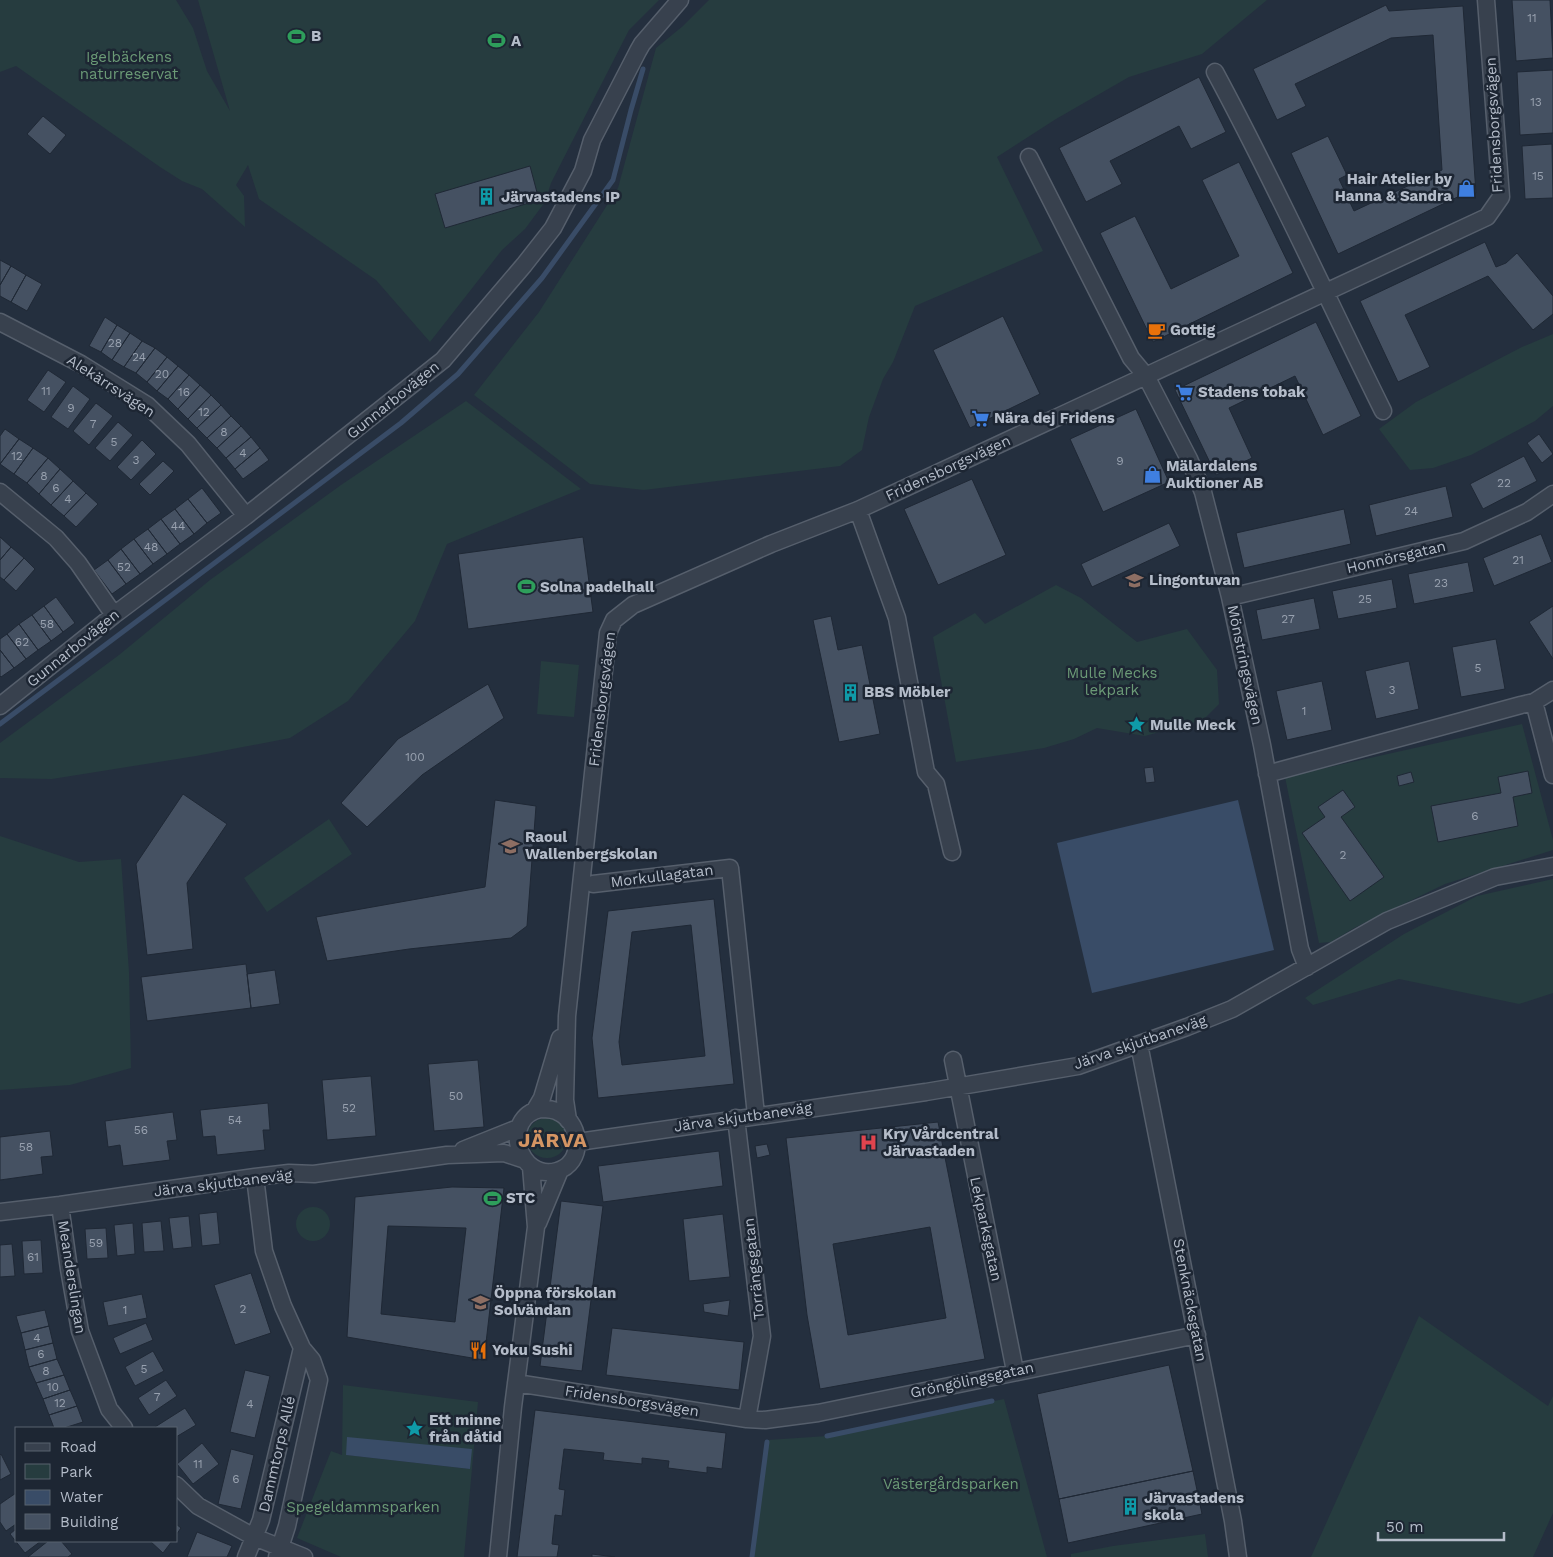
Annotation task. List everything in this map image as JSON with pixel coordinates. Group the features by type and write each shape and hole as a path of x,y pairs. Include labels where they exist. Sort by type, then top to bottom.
{"street":[{"name":"Gunnarbovägen","path":"0,706 114,615 246,516 443,360 553,228 583,171 592,140 642,44 680,0"},
{"name":"Fridensborgsvägen","path":"568,1120 565,1100 567,1016 608,633 614,620 633,605 771,544 858,510 1487,217 1501,197 1486,0"},
{"path":"1215,72 1251,139 1382,411"},
{"path":"1029,158 1131,358 1146,376"},
{"name":"Alekärrsvägen","path":"0,322 81,364 147,405 188,444 246,516"},
{"name":"Mönstringsvägen","path":"1146,376 1189,459 1203,492 1230,597 1262,745 1300,949 1307,966"},
{"path":"0,492 56,538 78,563 114,615"},
{"name":"Honnörsgatan","path":"1230,597 1464,541 1527,512 1553,494"},
{"path":"858,510 897,618 926,772 936,784 952,852"},
{"path":"1267,774 1534,702 1553,690"},
{"path":"1534,702 1548,735 1553,774"},
{"name":"Järva skjutbaneväg","path":"578,1142 958,1086 1078,1066 1187,1027 1232,1008 1387,921 1495,877 1553,866"},
{"name":"Morkullagatan","path":"594,884 730,868 756,1115"},
{"name":"Fridensborgsvägen","path":"534,1110 542,1098 567,1016"},
{"name":"Stenknäcksgatan","path":"1139,1044 1233,1521 1238,1557"},
{"name":"Lekparksgatan","path":"953,1060 1015,1371"},
{"path":"498,1557 516,1383 536,1227 528,1164 518,1146 518,1128 523,1120 534,1110 551,1109 561,1113 568,1120 578,1142 573,1158 566,1167 560,1170 544,1172 528,1164"},
{"name":"Torrängsgatan","path":"736,1118 762,1336 748,1419"},
{"name":"Järva skjutbaneväg","path":"447,1155 518,1128"},
{"name":"Järva skjutbaneväg","path":"0,1212 60,1206 255,1177 288,1173 314,1174 447,1155 504,1153 528,1164"},
{"path":"536,1227 560,1170"},
{"name":"Dammtorps Allé","path":"255,1177 264,1251 283,1306 302,1348 312,1360 319,1380 279,1553"},
{"name":"Meanderslingan","path":"60,1206 80,1330 109,1409 123,1427"},
{"name":"Gröngölingsgatan","path":"748,1419 765,1420 818,1413 1197,1335"},
{"name":"Dammtorps Allé","path":"246,1557 261,1520 302,1348"},
{"name":"Fridensborgsvägen","path":"516,1383 748,1419"},
{"path":"178,1487 198,1506 254,1536 279,1553 304,1557"}],"green space":[{"name":"Igelbäckens naturreservat","path":"0,0 176,0 193,28 207,71 230,111 198,0 659,0 629,30 551,183 545,202 525,229 502,250 430,342 376,280 259,199 248,165 236,185 244,196 245,227 202,189 182,181 160,167 16,66 0,72"},
{"path":"709,0 1267,0 1202,54 1129,77 1056,119 997,157 1043,251 915,306 893,362 883,379 869,417 862,450 840,466 644,490 590,484 474,395 539,312 618,188 656,48 683,26"},
{"path":"1553,334 1553,406 1535,421 1471,455 1433,468 1410,470 1379,429 1416,402 1522,347"},
{"path":"466,401 581,489 447,544 415,621 348,701 290,738 196,756 52,779 0,778 0,743 119,655 210,580 341,485"},
{"name":"Mulle Mecks lekpark","path":"1056,585 1081,598 1137,642 1187,629 1217,670 1219,704 1203,720 1145,736 1097,728 1074,739 1044,748 956,762 933,637 975,613 985,624"},
{"path":"541,661 579,665 574,717 537,714"},
{"path":"1522,724 1553,840 1553,850 1445,884 1354,928 1331,942 1319,943 1285,777"},
{"path":"329,819 352,854 267,912 244,878"},
{"path":"0,836 79,862 121,859 129,972 131,1068 70,1085 0,1090"},
{"path":"1553,879 1553,993 1519,1004 1399,979 1313,1005 1305,998 1404,934 1477,896"},
{"path":"551,1118 558,1121 564,1127 567,1138 566,1146 558,1155 551,1158 543,1158 536,1155 528,1146 527,1134 530,1127 539,1119"},
{"path":"313,1207 325,1212 330,1224 325,1236 313,1241 301,1236 296,1224 301,1212"},
{"path":"1419,1316 1548,1406 1553,1396 1553,1513 1533,1557 1311,1557"},
{"name":"Spegeldammsparken","path":"343,1385 478,1402 464,1557 341,1557 297,1538 331,1451 342,1455","holes":["347,1437 470,1469 347,1455"]},
{"name":"Västergårdsparken","path":"1004,1399 1047,1557 754,1557 768,1440 827,1436"},
{"path":"1205,1534 1208,1557 1071,1557 1071,1554 1113,1546"}],"water":[{"path":"1238,800 1274,950 1092,993 1057,843"},
{"path":"347,1437 472,1449 470,1469 346,1455"}],"building":[{"path":"1512,0 1550,0 1553,58 1516,61"},
{"path":"1386,5 1389,11 1463,6 1476,193 1466,193 1338,254 1291,153 1328,136 1347,175 1339,179 1354,211 1442,170 1433,35 1391,38 1295,84 1306,106 1277,120 1253,69"},
{"path":"1553,70 1553,133 1520,135 1517,72"},
{"path":"1199,77 1226,132 1191,149 1179,126 1110,161 1122,184 1086,202 1059,148"},
{"path":"43,116 66,135 50,154 27,134"},
{"path":"1552,144 1553,198 1525,199 1522,146"},
{"path":"1239,162 1293,273 1153,342 1100,233 1135,216 1171,289 1239,256 1202,180"},
{"name":"Järvastadens IP","path":"530,166 539,200 445,228 435,194"},
{"path":"1485,242 1496,267 1506,263 1517,253 1553,296 1553,314 1533,330 1488,276 1405,315 1430,367 1398,382 1360,301"},
{"path":"0,260 11,266 0,285"},
{"path":"11,266 26,275 11,302 0,296 0,285"},
{"path":"26,275 42,284 27,311 11,302"},
{"path":"1003,316 1040,394 970,428 933,350"},
{"path":"105,317 117,325 101,352 89,346"},
{"path":"1316,322 1361,416 1323,435 1295,376 1229,408 1252,458 1216,475 1175,390"},
{"path":"117,325 130,333 112,360 101,352"},
{"path":"130,333 142,341 124,367 112,360"},
{"path":"142,341 155,348 136,373 124,367"},
{"path":"155,348 167,357 147,382 136,373"},
{"path":"167,357 178,366 157,391 147,382"},
{"path":"178,366 189,375 168,399 157,391"},
{"path":"48,370 66,382 44,412 27,400"},
{"path":"189,375 200,385 178,409 168,399"},
{"path":"200,385 211,395 188,419 178,409"},
{"path":"73,386 90,399 68,429 51,417"},
{"path":"211,395 221,405 197,428 188,419"},
{"path":"96,403 113,416 89,445 73,431"},
{"path":"221,405 231,416 207,438 197,428"},
{"path":"1136,409 1169,482 1103,512 1070,439"},
{"path":"231,416 241,426 217,448 207,438"},
{"path":"118,422 133,435 110,461 95,448"},
{"path":"241,426 251,437 226,458 217,448"},
{"path":"5,429 19,439 0,464 0,436"},
{"path":"1539,434 1553,454 1542,463 1527,443"},
{"path":"251,437 260,448 235,469 226,458"},
{"path":"19,439 33,448 14,474 0,464"},
{"path":"142,440 156,454 131,480 117,467"},
{"path":"33,448 48,458 27,483 14,474"},
{"path":"260,448 269,460 243,479 235,469"},
{"path":"1524,456 1537,481 1483,509 1470,484"},
{"path":"48,458 60,469 39,494 27,483"},
{"path":"163,461 174,471 150,495 139,484"},
{"path":"60,469 73,481 51,505 39,494"},
{"path":"972,479 1006,555 938,585 904,509"},
{"path":"73,481 86,493 64,516 51,505"},
{"path":"1446,486 1453,517 1376,536 1369,505"},
{"path":"202,488 221,513 207,523 188,499"},
{"path":"86,493 98,504 76,527 64,516"},
{"path":"188,499 207,523 194,534 175,509"},
{"path":"175,509 194,534 180,544 161,519"},
{"path":"1344,509 1351,544 1244,568 1236,533"},
{"path":"161,519 180,544 167,554 148,529"},
{"path":"1169,523 1180,546 1092,587 1081,564"},
{"path":"148,529 167,554 153,564 134,539"},
{"path":"1541,534 1552,562 1494,586 1483,558"},
{"path":"0,537 11,547 0,560"},
{"name":"Solna padelhall","path":"583,537 593,612 468,629 458,554"},
{"path":"134,539 153,564 140,574 121,549"},
{"path":"11,547 24,558 4,580 0,577 0,560"},
{"path":"121,549 140,574 126,584 108,560"},
{"path":"24,558 35,569 16,591 4,580"},
{"path":"108,560 126,584 112,594 94,570"},
{"path":"1468,562 1474,592 1414,604 1408,574"},
{"path":"1392,579 1397,608 1338,619 1332,591"},
{"path":"56,597 75,623 63,632 44,606"},
{"path":"1314,598 1320,629 1262,640 1256,610"},
{"path":"44,606 63,632 51,641 32,615"},
{"path":"1553,606 1553,659 1529,622"},
{"path":"32,615 51,641 38,650 19,624"},
{"name":"BBS Möbler","path":"831,616 838,650 862,645 880,734 839,742 813,620"},
{"path":"19,624 38,650 26,659 7,634"},
{"path":"7,634 26,659 14,668 0,650 0,639"},
{"path":"1496,639 1505,689 1461,697 1452,647"},
{"path":"0,650 14,668 1,677 0,676"},
{"path":"1409,661 1419,709 1376,719 1365,671"},
{"path":"1322,681 1332,730 1287,740 1276,691"},
{"path":"488,684 504,718 422,775 367,827 341,803 398,739"},
{"path":"1153,767 1155,782 1146,783 1144,768"},
{"path":"1528,771 1532,793 1513,797 1518,826 1438,842 1431,806 1501,793 1498,777"},
{"path":"1411,772 1414,782 1399,786 1397,776"},
{"path":"1343,790 1355,807 1341,817 1384,877 1350,901 1302,833 1325,817 1318,807"},
{"path":"183,794 227,824 187,883 193,949 147,955 136,864"},
{"name":"Raoul Wallenbergskolan","path":"495,800 536,806 527,926 511,938 409,949 327,961 316,917 485,887"},
{"path":"714,899 734,1084 598,1098 592,1038 608,911","holes":["691,925 705,1056 622,1065 619,1042 632,932"]},
{"path":"246,964 251,1008 147,1021 141,977"},
{"path":"275,970 280,1004 251,1008 247,974"},
{"path":"478,1060 484,1127 434,1131 428,1064"},
{"path":"371,1076 376,1136 327,1140 322,1080"},
{"path":"268,1103 270,1130 263,1130 265,1150 217,1155 215,1136 203,1137 200,1110"},
{"path":"173,1112 177,1140 167,1141 170,1160 123,1166 120,1145 108,1147 105,1121"},
{"path":"938,1122 985,1359 820,1389 807,1315 786,1138","holes":["930,1227 946,1318 848,1335 833,1244"]},
{"path":"50,1131 53,1156 41,1157 43,1174 0,1180 0,1137"},
{"path":"767,1144 770,1155 757,1158 755,1146"},
{"path":"719,1151 723,1186 603,1202 598,1166"},
{"path":"452,1187 504,1188 484,1360 347,1337 355,1197","holes":["388,1226 466,1228 455,1322 381,1314"]},
{"path":"561,1201 603,1206 582,1371 540,1366"},
{"path":"217,1212 220,1244 202,1246 199,1214"},
{"path":"723,1214 730,1277 689,1281 683,1219"},
{"path":"189,1216 192,1247 173,1249 169,1218"},
{"path":"161,1221 164,1251 144,1252 142,1223"},
{"path":"133,1223 135,1254 117,1256 114,1225"},
{"path":"106,1228 108,1258 87,1259 85,1229"},
{"path":"41,1240 43,1273 24,1274 22,1241"},
{"path":"12,1244 15,1276 0,1277 0,1245"},
{"path":"251,1273 271,1333 235,1345 214,1285"},
{"path":"142,1294 147,1318 108,1326 103,1302"},
{"path":"730,1300 728,1316 704,1312 703,1304"},
{"path":"45,1310 49,1326 21,1333 16,1316"},
{"path":"146,1323 153,1340 120,1354 113,1338"},
{"path":"49,1326 53,1343 25,1350 21,1333"},
{"path":"612,1328 744,1342 739,1390 606,1375"},
{"path":"53,1343 57,1359 29,1367 25,1350"},
{"path":"153,1351 164,1371 135,1386 125,1367"},
{"path":"57,1359 64,1375 36,1383 29,1367"},
{"path":"1169,1365 1193,1471 1059,1499 1037,1394"},
{"path":"245,1370 270,1376 255,1438 230,1432"},
{"path":"64,1375 70,1390 43,1399 36,1383"},
{"path":"166,1380 177,1396 149,1415 138,1398"},
{"path":"70,1390 77,1406 49,1415 43,1399"},
{"path":"77,1406 83,1422 67,1427 54,1427 49,1415"},
{"path":"185,1408 196,1425 178,1436 178,1427 155,1427"},
{"path":"535,1410 726,1433 722,1469 707,1467 707,1473 668,1468 669,1461 642,1458 642,1464 603,1460 604,1453 564,1449 559,1489 565,1490 562,1516 555,1515 552,1544 559,1545 557,1557 517,1557"},
{"path":"202,1443 219,1464 193,1484 178,1463"},
{"path":"231,1449 254,1455 241,1509 218,1504"},
{"path":"0,1455 11,1474 0,1480"},
{"name":"Järvastadens skola","path":"1193,1471 1202,1514 1068,1543 1059,1499"},
{"path":"15,1494 15,1525 6,1531 0,1522 0,1504"},
{"path":"15,1530 15,1540 10,1534"},
{"path":"197,1532 232,1546 227,1557 187,1557"},
{"path":"16,1542 40,1542 25,1553"},
{"path":"47,1542 62,1542 72,1554 68,1557 28,1557"},
{"path":"151,1542 171,1542 163,1553"},
{"path":"592,1554 615,1557 592,1557"}],"waterway":[{"path":"0,724 401,423 458,374 542,278 613,180 643,69"},
{"path":"827,1436 992,1401"},
{"path":"752,1557 767,1442"}],"place":[{"name":"B","path":"297,36"},
{"name":"A","path":"497,41"},
{"name":"Hair Atelier by Hanna & Sandra","path":"1466,188"},
{"name":"Järvastadens IP","path":"487,197"},
{"name":"Gottig","path":"1156,330"},
{"name":"Stadens tobak","path":"1184,392"},
{"name":"Nära dej Fridens","path":"980,418"},
{"name":"Mälardalens Auktioner AB","path":"1152,475"},
{"name":"Lingontuvan","path":"1135,580"},
{"name":"Solna padelhall","path":"526,587"},
{"name":"BBS Möbler","path":"850,692"},
{"name":"Mulle Meck","path":"1136,725"},
{"name":"Raoul Wallenbergskolan","path":"511,846"},
{"name":"Kry Vårdcentral Järvastaden","path":"869,1143"},
{"name":"STC","path":"492,1198"},
{"name":"Öppna förskolan Solvändan","path":"480,1302"},
{"name":"Yoku Sushi","path":"478,1350"},
{"name":"Ett minne från dåtid","path":"415,1429"},
{"name":"Järvastadens skola","path":"1130,1507"}],"district":[{"name":"JÄRVA","path":"553,1140"}]}
